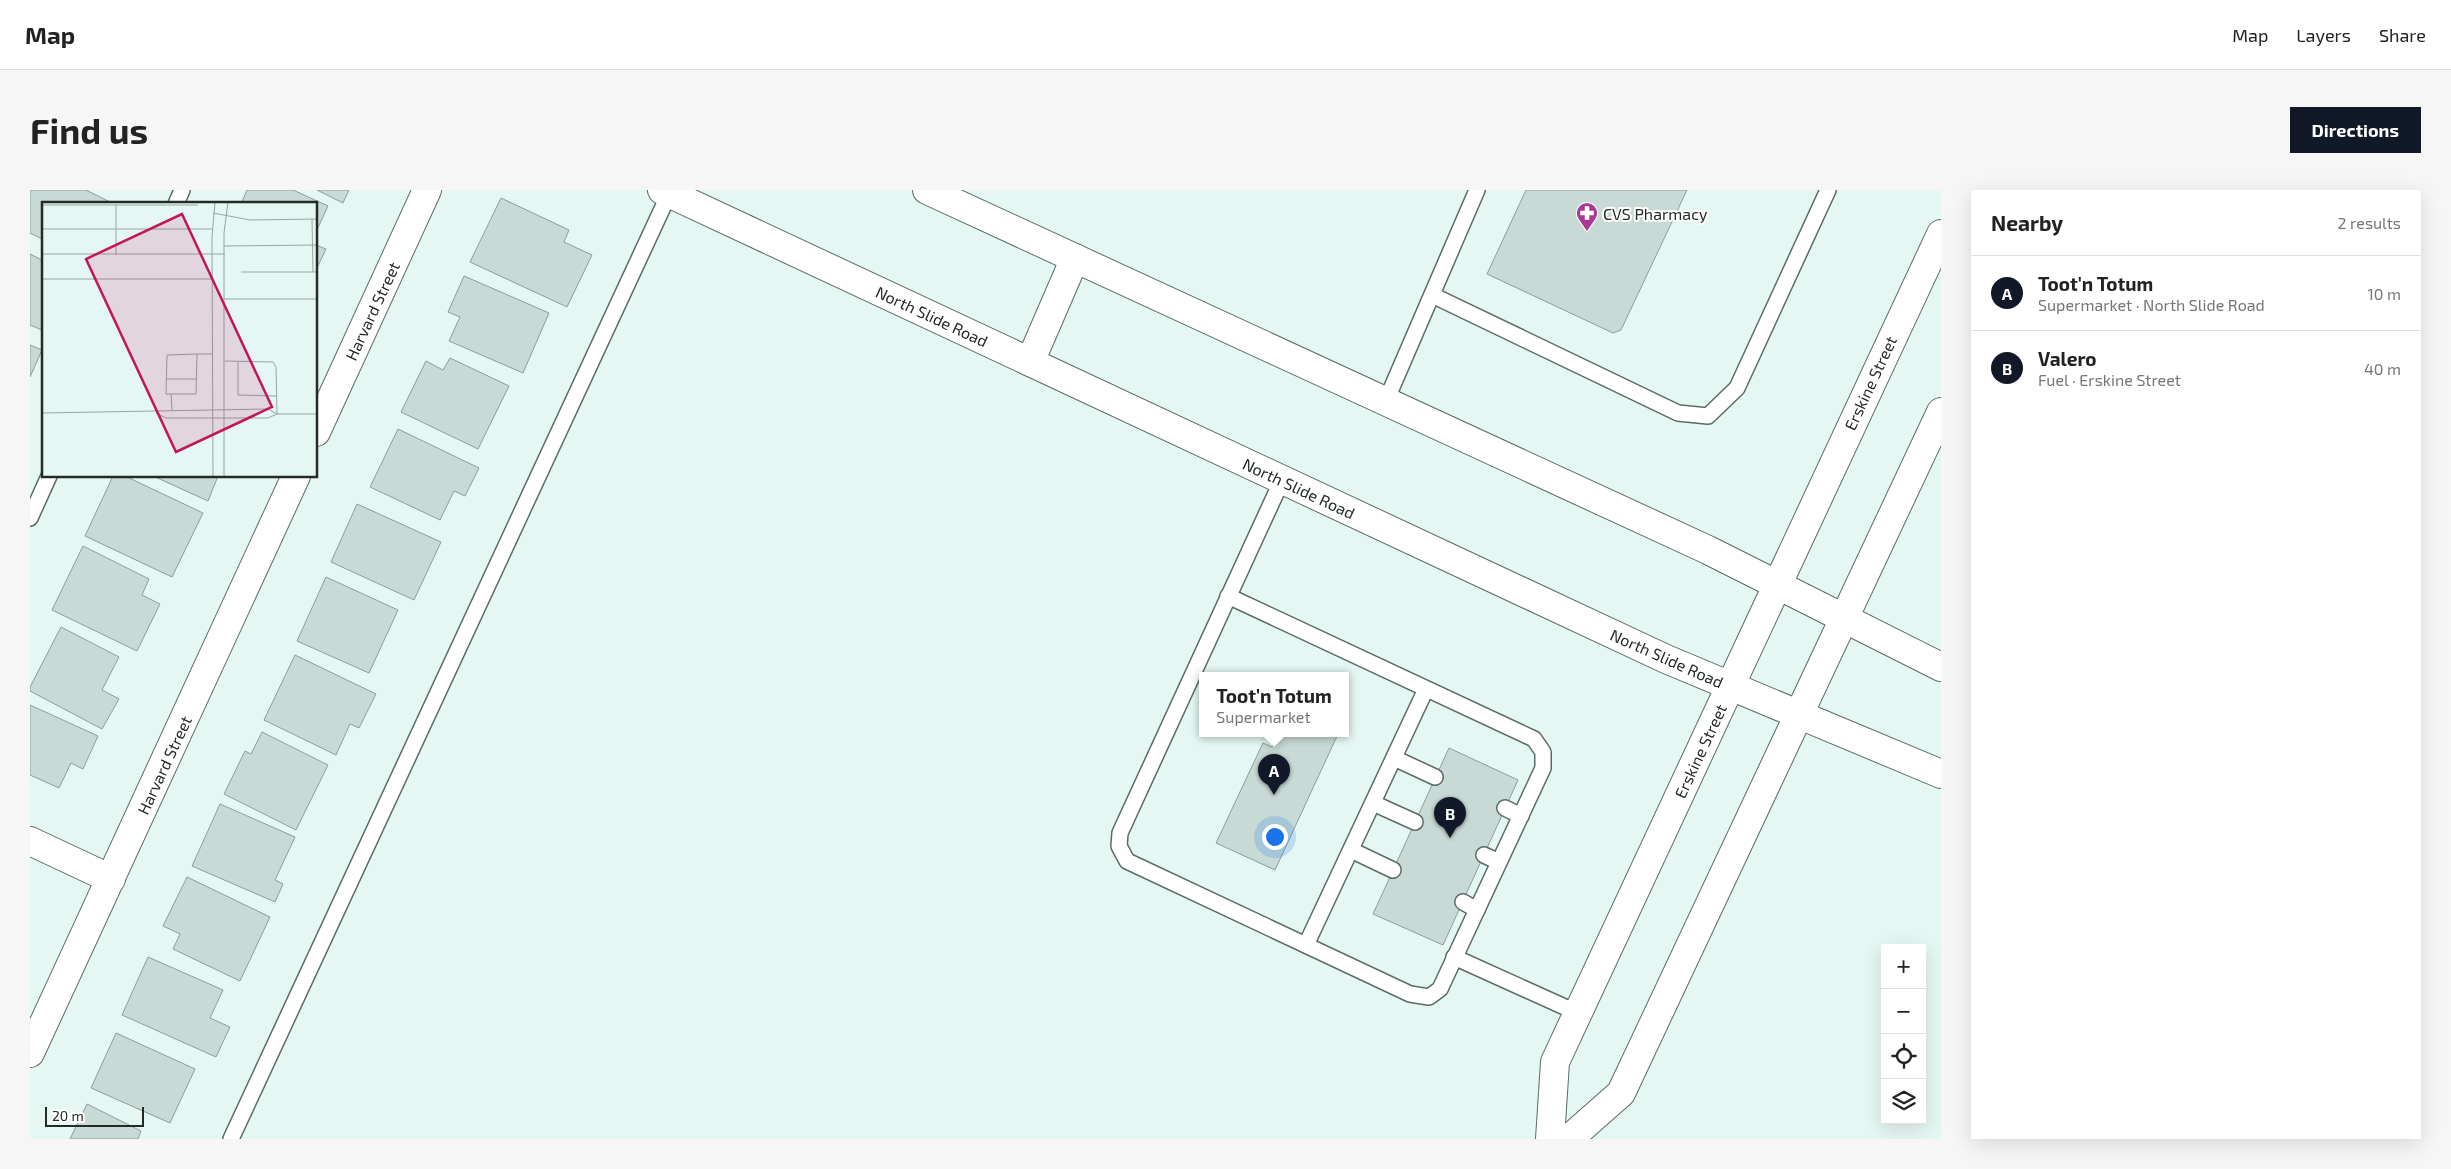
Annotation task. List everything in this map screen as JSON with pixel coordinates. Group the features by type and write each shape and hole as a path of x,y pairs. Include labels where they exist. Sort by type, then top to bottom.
{"main road":[{"name":"Harvard Street","path":"318,428 427,190"},
{"path":"928,190 1708,550 1941,667"},
{"name":"North Slide Road","path":"666,192 1666,659 1941,774"},
{"name":"Erskine Street","path":"1550,1139 1555,1062 1941,234"},
{"path":"1030,362 1075,258"},
{"path":"1569,1139 1621,1093 1941,412"},
{"name":"Harvard Street","path":"30,1053 112,880 295,478"},
{"path":"30,841 112,880"}],"lane":[{"path":"177,202 182,190"},
{"path":"1386,402 1477,190"},
{"path":"1432,295 1678,412 1708,416 1737,388 1828,190"},
{"path":"230,1139 666,192"},
{"path":"30,518 48,478"},
{"path":"1228,596 1534,739 1543,752 1543,768 1521,816 1440,989 1429,996 1410,994 1127,861 1119,846 1120,833 1228,596 1282,480"},
{"path":"1306,946 1426,689"},
{"path":"1394,758 1435,777"},
{"path":"1373,803 1415,822"},
{"path":"1505,808 1521,816"},
{"path":"1351,850 1392,870"},
{"path":"1484,855 1499,862"},
{"path":"1463,902 1476,910"},
{"path":"1454,957 1578,1013"}],"building":[{"path":"30,190 86,190 110,202 42,202 42,239 30,233"},
{"path":"247,190 293,190 328,206 318,228 318,202 242,202"},
{"path":"317,190 349,190 343,203"},
{"name":"CVS Pharmacy","path":"1526,190 1687,190 1621,330 1613,333 1487,274"},
{"path":"501,198 569,230 564,242 592,255 567,307 470,262"},
{"path":"318,246 326,249 318,266"},
{"path":"30,254 42,260 42,330 30,325"},
{"path":"464,276 549,313 523,373 449,341 460,317 448,312"},
{"path":"30,345 42,350 30,377"},
{"path":"450,358 509,386 478,449 401,412 426,361 443,370"},
{"path":"398,429 479,468 465,496 454,491 440,520 370,487"},
{"path":"112,478 129,478 203,513 172,577 85,536"},
{"path":"157,478 217,478 208,501"},
{"path":"357,504 441,542 414,600 331,562"},
{"path":"83,546 149,579 142,595 160,604 137,651 52,610"},
{"path":"326,577 398,610 369,673 297,641"},
{"path":"61,627 119,657 102,690 119,699 102,729 30,691 30,687"},
{"path":"295,655 376,694 359,728 350,724 336,755 264,720"},
{"path":"30,705 98,736 83,769 71,763 59,788 30,775"},
{"path":"262,732 328,765 296,830 224,794 245,751 251,754"},
{"path":"1277,737 1337,737 1275,870 1216,843 1263,743 1272,747"},
{"path":"1449,748 1518,780 1443,945 1373,914"},
{"path":"220,804 295,837 275,880 283,884 275,902 192,866"},
{"path":"187,877 270,917 240,981 173,949 180,934 163,926"},
{"path":"148,957 223,990 210,1018 230,1027 216,1057 122,1015"},
{"path":"116,1033 195,1069 170,1123 91,1088"},
{"path":"87,1104 141,1131 138,1139 70,1139"}],"place":[{"name":"CVS Pharmacy","path":"1587,232"},
{"name":"Toot'n Totum","path":"1274,795"},
{"name":"Valero","path":"1450,838"}]}
